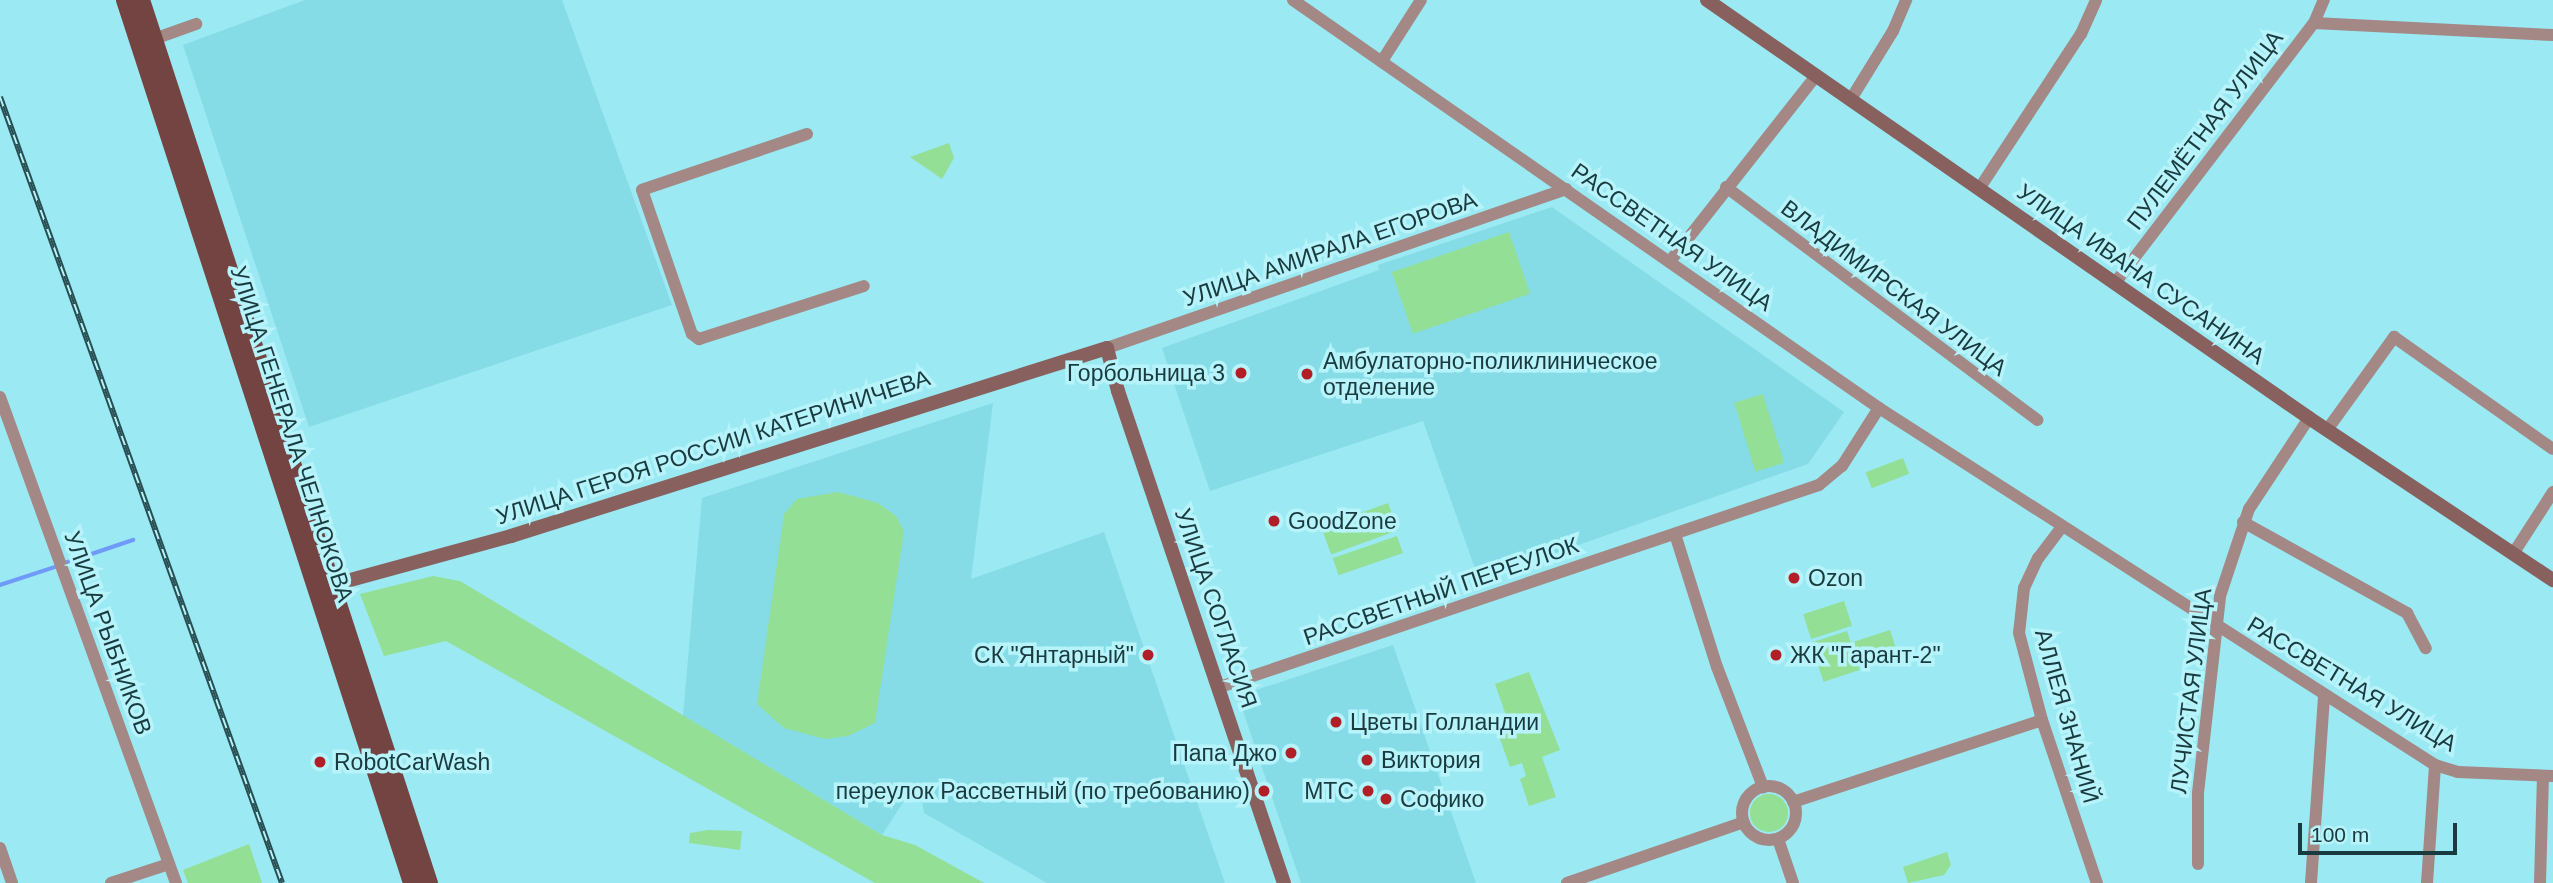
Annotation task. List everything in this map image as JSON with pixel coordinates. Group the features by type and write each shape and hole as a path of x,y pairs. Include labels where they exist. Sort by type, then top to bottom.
{"main road":[{"name":"УЛИЦА ГЕНЕРАЛА ЧЕЛНОКОВА","path":"125,0 412,883"},
{"name":"УЛИЦА ГЕНЕРАЛА ЧЕЛНОКОВА","path":"141,0 429,883"}],"street":[{"name":"РАССВЕТНАЯ УЛИЦА","path":"1293,0 1671,260 1879,408 2061,528 2435,765 2458,772 2548,777"},
{"path":"1382,61 1421,0"},
{"name":"УЛИЦА ИВАНА СУСАНИНА","path":"1707,0 2309,418 2553,580"},
{"path":"1850,99 1893,31 1906,0"},
{"path":"1979,189 2081,34 2096,0"},
{"name":"ПУЛЕМЁТНАЯ УЛИЦА","path":"2115,283 2314,23 2324,0"},
{"path":"2314,23 2553,35"},
{"path":"154,39 196,24"},
{"path":"1671,260 1816,76"},
{"path":"807,134 642,190 692,334 699,339 864,286"},
{"name":"ВЛАДИМИРСКАЯ УЛИЦА","path":"1726,187 2038,420"},
{"name":"УЛИЦА АМИРАЛА ЕГОРОВА","path":"1107,348 1566,189"},
{"path":"2327,430 2394,337 2553,449"},
{"name":"УЛИЦА ГЕРОЯ РОССИИ КАТЕРИНИЧЕВА","path":"332,585 511,537 1107,348"},
{"name":"УЛИЦА СОГЛАСИЯ","path":"1107,348 1156,508 1220,687 1284,883"},
{"name":"УЛИЦА РЫБНИКОВ","path":"0,397 176,883"},
{"name":"РАССВЕТНЫЙ ПЕРЕУЛОК","path":"1220,687 1828,480 1842,466 1879,408"},
{"name":"ЛУЧИСТАЯ УЛИЦА","path":"2199,864 2198,793 2220,596 2244,522 2309,418"},
{"path":"2513,554 2553,492"},
{"path":"2244,522 2407,613 2426,648"},
{"name":"АЛЛЕЯ ЗНАНИЙ","path":"2061,528 2028,578 2019,617 2023,655 2042,720 2097,883"},
{"path":"1675,534 1717,667 1763,787"},
{"path":"2311,883 2324,695"},
{"path":"1793,802 2042,720"},
{"path":"2427,883 2435,765"},
{"path":"2540,883 2548,777"},
{"path":"1763,787 1781,789 1793,802 1794,823 1778,839 1757,838 1744,822 1746,799 1763,787"},
{"path":"1567,883 1744,822"},
{"path":"1778,839 1793,883"},
{"path":"0,848 12,883"},
{"path":"111,883 169,864"}],"shaded area":[{"path":"305,0 562,0 672,305 309,427 183,45"},
{"path":"1552,207 1844,412 1808,464 1479,580 1423,421 1210,491 1162,348 1379,270 1378,265"},
{"path":"993,403 971,579 1104,532 1225,883 1047,883 924,813 921,793 913,787 882,835 683,716 702,498"},
{"path":"1393,645 1476,883 1301,883 1238,696"}],"green space":[{"path":"949,143 954,158 942,179 910,157"},
{"path":"1509,232 1530,293 1413,334 1392,272"},
{"path":"1763,394 1784,463 1755,472 1734,403"},
{"path":"1903,458 1909,474 1872,488 1866,472"},
{"path":"838,492 878,503 896,516 904,531 875,723 848,736 825,739 784,728 757,704 784,514 797,499"},
{"path":"1388,503 1398,530 1331,555 1321,527"},
{"path":"1397,536 1403,553 1339,575 1333,558"},
{"path":"433,576 460,581 882,835 915,845 984,883 875,883 446,641 384,656 360,594"},
{"path":"1844,601 1852,626 1811,639 1803,614"},
{"path":"1890,630 1899,657 1863,668 1854,642"},
{"path":"1847,631 1860,670 1824,682 1811,643"},
{"path":"1529,672 1560,750 1542,757 1556,797 1529,806 1520,779 1526,776 1522,763 1510,767 1495,725 1508,721 1495,684"},
{"path":"1769,794 1782,800 1788,813 1782,826 1769,832 1756,826 1750,813 1756,800"},
{"path":"708,830 742,831 740,850 689,843 690,833"},
{"path":"249,844 262,883 188,883 183,870"},
{"path":"1947,852 1951,865 1944,875 1908,883 1903,867"}],"waterway":[{"path":"65,563 133,540"},
{"path":"0,585 58,566"}],"railway":[{"path":"0,97 282,883"}],"place":[{"name":"Горбольница 3","path":"1241,373"},
{"name":"Амбулаторно-поликлиническое отделение","path":"1307,374"},
{"name":"GoodZone","path":"1274,521"},
{"name":"Ozon","path":"1794,578"},
{"name":"СК \"Янтарный\"","path":"1148,655"},
{"name":"ЖК \"Гарант-2\"","path":"1776,655"},
{"name":"Цветы Голландии","path":"1336,722"},
{"name":"Папа Джо","path":"1291,753"},
{"name":"Виктория","path":"1367,760"},
{"name":"RobotCarWash","path":"320,762"},
{"name":"переулок Рассветный (по требованию)","path":"1264,791"},
{"name":"MTC","path":"1368,791"},
{"name":"Софико","path":"1386,799"}]}
